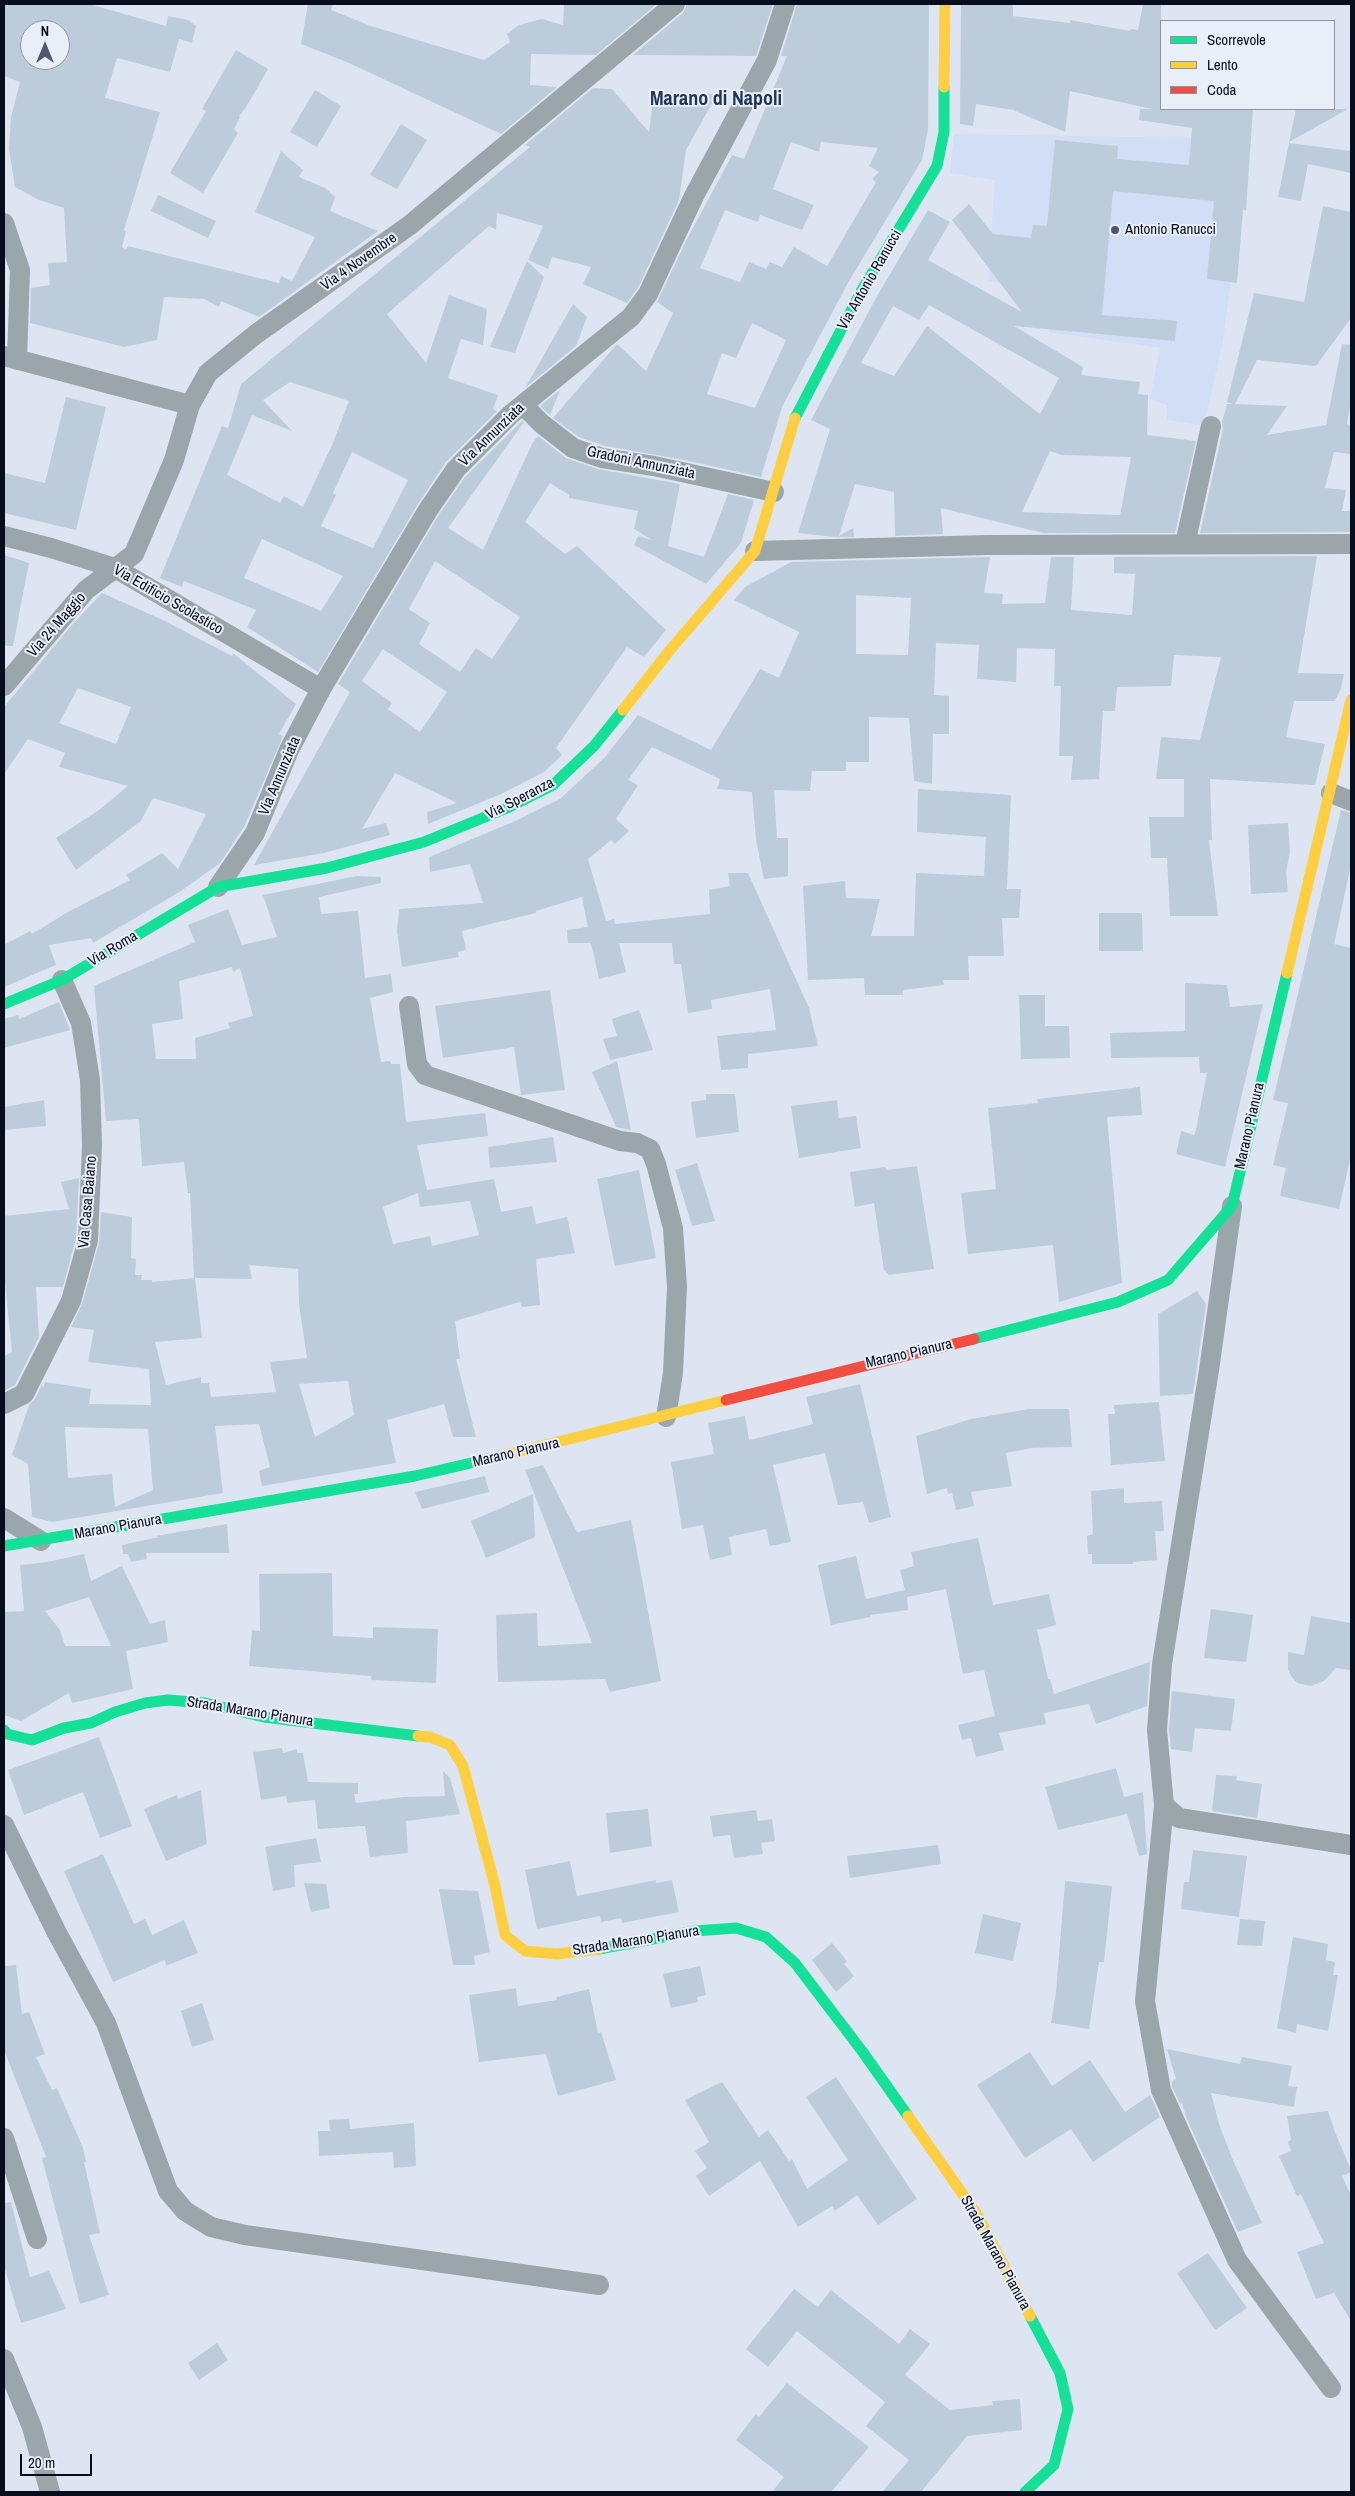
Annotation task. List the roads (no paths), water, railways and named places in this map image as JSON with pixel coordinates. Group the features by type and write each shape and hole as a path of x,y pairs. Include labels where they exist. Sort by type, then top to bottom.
{"street":[{"name":"Via 4 Novembre","path":"115,568 134,554 174,460 190,405 208,373 256,334 410,226 674,4"},
{"name":"Via Annunziata","path":"218,887 256,833 289,750 321,689 428,510 456,469 510,415 631,317 648,294 694,196 767,60 785,4"},
{"name":"Via Antonio Ranucci","path":"755,551 796,414 863,288 937,166 944,132 945,4"},
{"path":"4,223 20,270 11,358 190,405"},
{"name":"Gradoni Annunziata","path":"523,405 542,424 573,448 602,458 654,466 774,492"},
{"path":"1185,544 1211,426"},
{"name":"Via Edificio Scolastico","path":"4,536 115,568 321,689"},
{"path":"755,551 801,548 1351,544"},
{"name":"Via Speranza","path":"218,887 327,868 424,842 507,808 553,784 594,746 670,650 755,551"},
{"name":"Via 24 Maggio","path":"4,686 86,590 115,568"},
{"name":"Marano Pianura","path":"41,1541 415,1476 666,1417 865,1364 1118,1302 1168,1280 1232,1206 1331,792 1351,700"},
{"path":"1331,792 1351,801"},
{"name":"Via Roma","path":"4,1004 62,980 218,887"},
{"name":"Via Casa Baiano","path":"4,1404 24,1394 71,1300 88,1240 92,1146 90,1080 81,1023 62,980"},
{"path":"409,1006 417,1064 425,1075 620,1141 637,1143 650,1149 656,1164 673,1228 677,1287 673,1373 666,1417"},
{"path":"1232,1206 1209,1370 1162,1664 1158,1730 1164,1805 1145,2001 1161,2090 1237,2260 1332,2388"},
{"path":"4,1518 41,1541"},
{"path":"4,1546 41,1541"},
{"name":"Strada Marano Pianura","path":"4,1730 7,1734 32,1740 64,1728 91,1724 115,1712 138,1705 168,1700 205,1703 264,1717 430,1737 450,1745 463,1766 495,1886 505,1935 526,1951 556,1954 592,1950 704,1930 736,1928 766,1937 796,1963 862,2051 978,2216 1060,2373 1068,2409 1054,2465 1025,2492"},
{"path":"1164,1805 1179,1818 1351,1845"},
{"path":"4,1825 56,1932 106,2023 168,2191 185,2211 211,2227 245,2236 599,2285"},
{"path":"4,2138 37,2240"},
{"path":"4,2358 32,2428 50,2492"}],"place":[{"name":"Antonio Ranucci","path":"1115,230"}],"district":[{"name":"Marano di Napoli","path":"716,100"}]}
